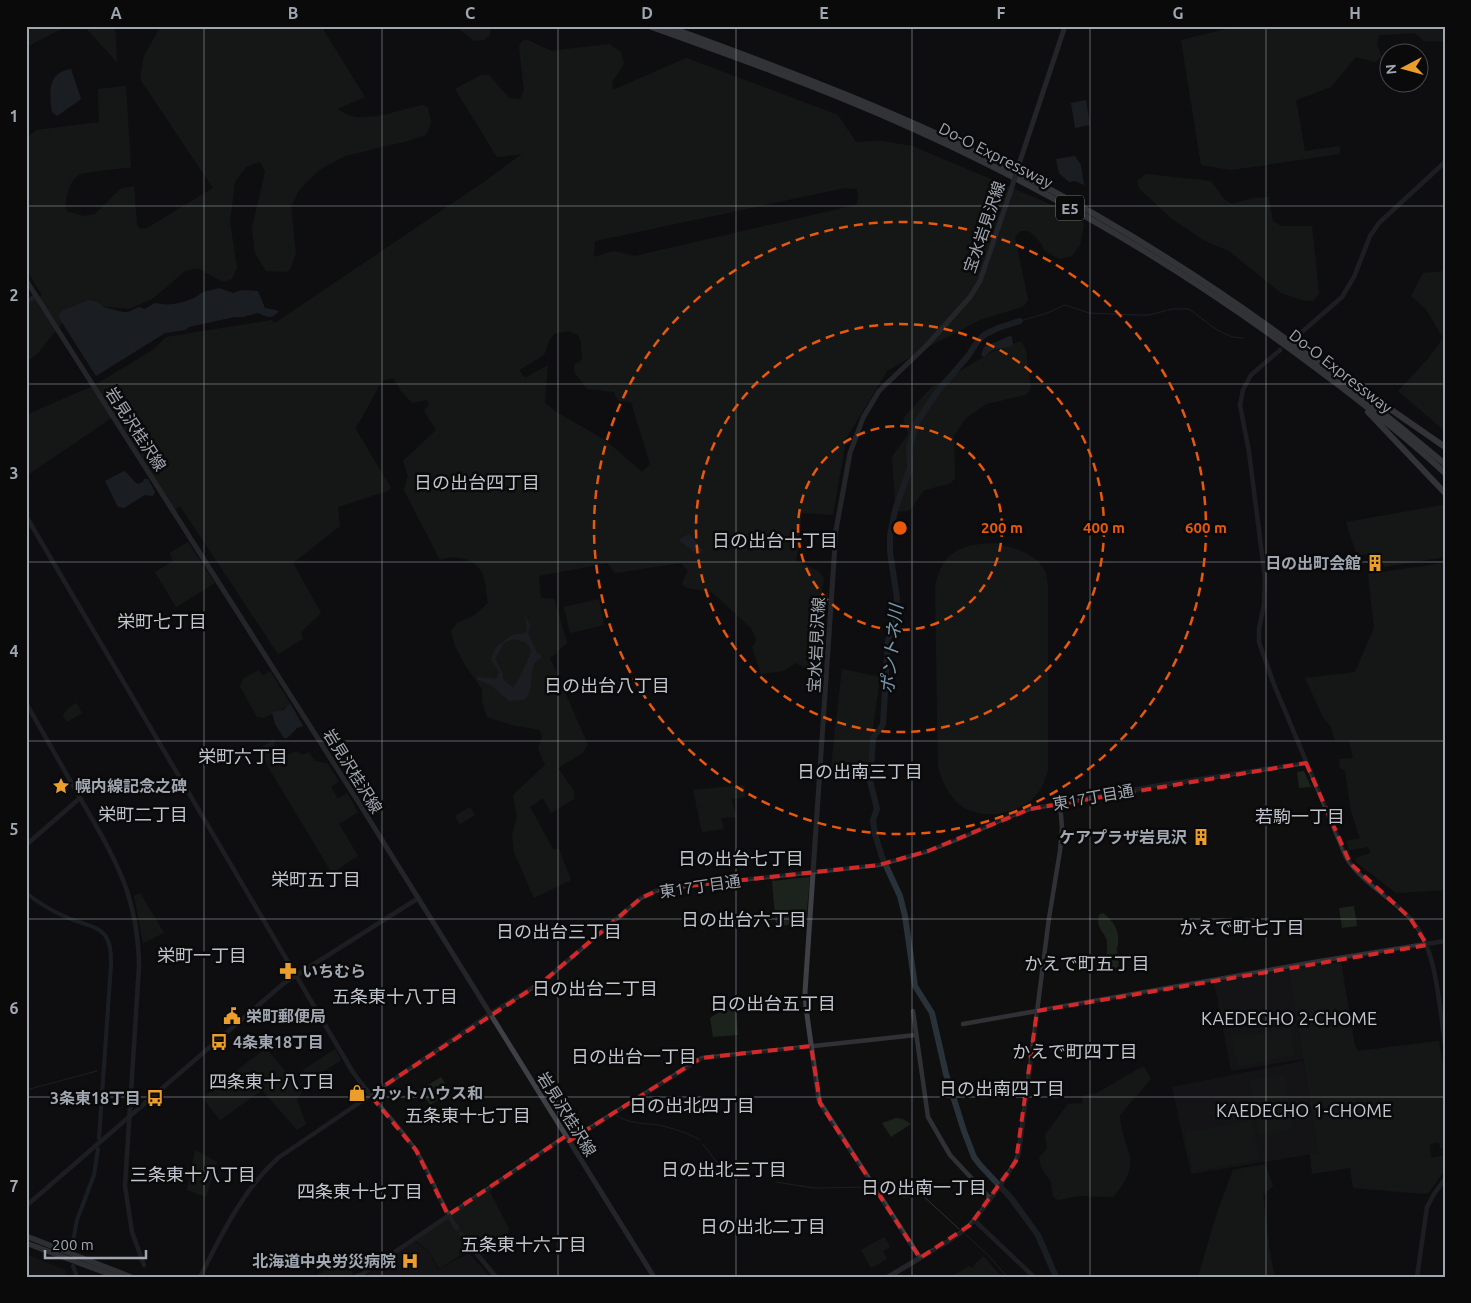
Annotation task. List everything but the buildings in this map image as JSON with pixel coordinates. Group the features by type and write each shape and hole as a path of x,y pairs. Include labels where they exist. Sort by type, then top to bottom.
{"highway":[{"name":"Do-O Expressway","path":"649,26 858,105 961,151 1027,184 1092,220 1191,280 1282,342 1340,385 1445,472"},
{"name":"Do-O Expressway","path":"666,26 878,107 1030,179 1095,215 1194,275 1302,350 1389,417 1445,464"},
{"path":"1302,350 1445,447"},
{"path":"1340,385 1445,493"},
{"path":"26,1236 117,1277"},
{"path":"26,1242 131,1277"}],"main road":[{"name":"宝水岩見沢線","path":"920,1258 818,1101 805,992 838,512 854,438 879,391 927,345 970,297 980,281 1065,26"},
{"name":"岩見沢桂沢線","path":"26,280 359,804 654,1277"},
{"path":"888,1277 920,1258"}],"street":[{"path":"1295,338 1342,297 1354,277 1370,236 1379,223 1445,162"},
{"path":"26,302 36,296"},
{"path":"1280,350 1251,375 1243,390 1240,405 1265,578 1264,605 1258,629 1259,642 1306,763 1340,844 1350,863 1364,878 1410,918 1421,931 1427,944 1432,965 1445,1044"},
{"path":"26,516 351,1069 370,1096 403,1132 417,1152 448,1215 456,1227"},
{"path":"26,703 63,765 119,868 129,895 136,926 139,966 125,1168 126,1196 132,1232 144,1265"},
{"name":"東17丁目通","path":"200,1277 240,1203 278,1158 490,1014 552,975 641,898 651,893 666,888 813,873 896,861 961,838 1030,809 1306,763"},
{"path":"26,845 80,798"},
{"path":"920,1258 962,1232 974,1220 1014,1165 1020,1148 1048,918 1060,851 1062,828 1060,803"},
{"path":"26,1206 273,992 296,975 418,899"},
{"path":"963,1024 1320,961 1445,941"},
{"path":"912,1011 926,1110 929,1119 950,1155 990,1198"},
{"path":"357,1276 568,1138 700,1058 916,1035"},
{"path":"1417,1277 1427,1207 1445,1179"},
{"path":"974,1220 1034,1277"},
{"path":"472,1248 496,1277"}],"highlighted area":[{"path":"1306,763 1350,863 1410,918 1427,945 1037,1011 1016,1161 970,1225 920,1258 820,1103 811,1046 701,1058 569,1141 566,1136 448,1215 416,1150 370,1095 545,980 641,898 661,889 879,865 928,851 1030,809"}],"shaded area":[{"path":"26,26 67,26 26,47"},
{"path":"84,26 115,26 117,62"},
{"path":"161,26 321,26 365,97 337,109 351,116 369,117 423,105 428,107 431,123 426,135 345,156 319,170 299,190 291,207 296,254 287,272 266,271 255,253 252,228 265,172 259,162 246,167 235,182 230,222 237,268 232,279 223,282 198,268 185,271 152,299 129,309 92,305 72,311 37,354 26,362 26,304 42,295 26,269 26,138 37,130 99,122 98,89 126,86 131,167 79,175 72,181 68,191 66,211 83,216 95,214 120,189 134,186 137,225 140,229 147,228 213,188 140,79 144,56"},
{"path":"458,26 490,26 490,35 484,40 474,41 459,29"},
{"path":"1239,26 1445,26 1445,42 1424,41 1415,33 1379,35 1377,45 1378,60 1375,62 1356,57 1331,87 1296,100 1305,151 1340,146 1340,154 1231,170 1201,165 1181,40"},
{"path":"528,40 551,51 609,44 621,52 624,64 612,82 613,90 686,58 838,115 856,142 882,141 912,146 1050,204 1084,223 1080,245 1072,256 1059,259 1044,250 1041,243 1029,231 1020,231 1015,237 1028,300 1024,306 980,320 887,371 846,439 833,515 802,513 796,561 819,571 824,579 821,597 821,664 806,668 796,663 783,671 761,674 752,647 757,640 751,628 712,592 686,588 682,583 688,571 681,563 615,573 607,563 539,576 541,598 554,599 567,643 550,658 588,745 581,754 558,768 574,791 574,799 551,813 543,798 530,807 553,849 559,849 571,880 534,898 514,852 512,834 517,817 513,795 545,765 538,748 542,737 540,730 512,725 487,717 482,701 482,689 465,665 455,646 451,631 457,623 475,615 488,603 482,572 474,563 463,558 451,557 440,560 404,490 408,476 403,461 436,430 424,411 429,405 427,400 412,403 393,378 382,381 378,387 355,428 391,488 338,507 340,526 293,563 321,613 301,632 303,639 278,654 180,506 174,510 116,415 26,476 26,415 95,385 153,350 166,337 272,320 275,323 484,182 522,154 497,157 455,89 481,75 489,75 509,98 520,99 524,90 519,47 522,41","holes":["845,188 857,189 858,199 856,205 635,256 614,251 594,257 595,241","569,331 578,335 581,343 582,360 574,365 575,373 587,389 614,392 618,401 631,402 650,464 642,472 605,440 558,413 545,403 548,365 525,378 519,370 544,355 549,341 554,334"]},
{"path":"71,69 81,99 57,116 52,112 51,85 57,75"},
{"path":"1086,100 1090,125 1075,128 1071,103"},
{"path":"1075,156 1081,165 1084,185 1075,181 1069,182 1059,173 1056,159"},
{"path":"1146,174 1211,181 1224,199 1232,204 1253,198 1269,197 1273,221 1281,226 1312,226 1319,294 1313,301 1302,300 1281,293 1229,251 1205,241 1172,219 1139,188 1137,181"},
{"path":"1445,271 1445,431 1398,391 1428,359 1443,338 1426,309 1411,296 1423,273"},
{"path":"219,288 233,293 242,290 258,291 265,308 279,311 272,317 258,313 165,333 96,376 58,316 62,311 89,300 97,302 104,307 128,312 139,307 145,309 155,303 179,303 194,298 206,291"},
{"path":"1010,336 1012,337 1013,346 992,350 984,357 981,355 984,347"},
{"path":"1022,342 1026,351 1031,388 1026,395 986,404 966,418 954,435 955,479 949,484 924,490 910,510 899,512 895,503 892,457 908,434 903,418 932,387 992,352"},
{"path":"124,471 138,484 143,482 144,479 148,479 155,492 153,496 145,495 124,508 118,507 105,481"},
{"path":"1443,505 1445,508 1445,557 1384,567 1380,552 1357,556 1346,522"},
{"path":"689,534 703,551 701,554 695,553 679,540"},
{"path":"188,542 215,583 176,607 155,572 173,561 170,553"},
{"path":"994,543 1030,555 1041,565 1046,574 1048,587 1048,770 1042,786 1031,800 1014,810 1003,813 983,814 973,812 956,801 945,785 938,767 935,585 942,566 952,554 972,545"},
{"path":"1445,563 1445,890 1396,893 1356,862 1355,858 1371,853 1368,847 1349,850 1346,841 1360,838 1351,811 1345,771 1340,768 1339,759 1353,758 1349,740 1335,741 1331,727 1323,717 1305,678 1355,672 1374,628 1368,574"},
{"path":"599,599 604,625 570,633 564,607"},
{"path":"524,615 530,626 528,633 541,658 536,661 532,670 528,696 523,700 509,701 492,686 477,679 478,677 497,679 499,672 491,659 496,647 512,635 526,633 527,627","holes":["513,639 525,642 531,652 513,688 503,679 503,674 495,659 504,643"]},
{"path":"842,669 880,677 866,778 830,775"},
{"path":"259,670 263,676 270,671 290,703 285,708 264,718 257,717 240,686 244,678"},
{"path":"75,703 82,713 67,722 63,716 64,713"},
{"path":"290,703 303,726 297,728 287,738 284,738 275,724 272,712 284,710"},
{"path":"274,739 277,755 287,755 297,751 302,755 309,752 315,761 327,763 339,781 331,787 338,799 347,793 358,812 339,824 358,856 332,873 258,750"},
{"path":"1304,771 1311,787 1299,788 1297,772"},
{"path":"744,785 745,797 731,799 737,817 721,818 724,829 702,832 693,790"},
{"path":"470,807 475,815 460,824 455,816"},
{"path":"810,877 806,921 800,924 776,926 772,881"},
{"path":"140,893 164,933 143,943 134,896"},
{"path":"1354,906 1357,926 1342,928 1339,908"},
{"path":"1103,913 1113,922 1118,935 1117,970 1110,972 1106,968 1107,941 1098,923 1099,915"},
{"path":"1341,962 1355,1046 1358,1051 1439,1041 1445,1078 1445,1148 1440,1148 1439,1142 1430,1144 1431,1158 1445,1155 1445,1170 1429,1192 1425,1194 1353,1188 1350,1168 1312,1174 1310,1154 1318,1153 1289,969"},
{"path":"1289,969 1303,1059 1231,1071 1214,982"},
{"path":"735,1002 738,1035 713,1037 710,1018"},
{"path":"1291,1028 1294,1055 1238,1067 1232,1037 1257,1035"},
{"path":"266,1048 302,1092 297,1100 306,1124 297,1130 262,1090 220,1120 202,1098"},
{"path":"335,1049 341,1060 309,1081 303,1070"},
{"path":"1303,1061 1318,1153 1191,1174 1172,1087"},
{"path":"1144,1067 1150,1080 1120,1115 1130,1156 1128,1174 1123,1184 1113,1197 1079,1196 1058,1200 1053,1197 1051,1182 1042,1169 1039,1158 1047,1148 1045,1135 1068,1104 1082,1103 1083,1096 1097,1093"},
{"path":"1285,1075 1293,1129 1258,1134 1250,1080"},
{"path":"441,1077 451,1092 430,1105 420,1090"},
{"path":"896,1118 903,1119 911,1124 891,1137 882,1123"},
{"path":"1252,1121 1259,1160 1193,1171 1185,1132"},
{"path":"195,1150 217,1162 206,1197 187,1190"},
{"path":"1265,1164 1273,1186 1263,1195 1275,1277 1198,1277 1217,1213 1233,1170"},
{"path":"489,1190 509,1229 508,1234 482,1253 474,1246 439,1269 429,1251 415,1240"},
{"path":"884,1237 890,1247 883,1251 887,1259 871,1268 861,1250"},
{"name":"北海道中央労災病院","path":"414,1241 429,1252 438,1270 469,1253 490,1277 364,1277"},
{"path":"26,1254 65,1270 67,1277 26,1277"},
{"path":"983,1256 1002,1277 951,1277 969,1266 972,1268"},
{"path":"345,1258 353,1274 346,1277 314,1277"}],"waterway":[{"name":"ポントネ川","path":"1020,321 1047,313 1065,305 1089,313 1137,315 1149,315 1172,309 1189,309 1217,330 1232,337 1243,338"},
{"name":"ポントネ川","path":"1020,321 984,335 937,392 917,422 909,448 910,468 895,510 890,536 890,552 897,598 896,615 888,641 883,724 873,739 870,781 877,809 873,820 875,834 882,857 900,896 905,916 915,986 932,1013 946,1074 964,1131 974,1157 1011,1198 1038,1235 1056,1277"},
{"path":"26,893 56,912 94,927 105,935 109,942 111,965 99,1138"},
{"path":"26,1090 97,1071"},
{"path":"616,1115 631,1122 674,1129 700,1140"},
{"path":"703,1144 721,1168 760,1180"},
{"path":"72,1247 77,1220 94,1175 98,1149"},
{"path":"776,1182 814,1188 872,1187"},
{"path":"876,1187 884,1187 904,1197 917,1195"},
{"path":"921,1194 959,1229"},
{"path":"965,1234 990,1257 1007,1277"},
{"path":"73,1266 77,1277"}],"tunnel":[{"path":"456,1227 472,1248"}],"place":[{"name":"日の出町会館","path":"1375,563"},
{"name":"幌内線記念之碑","path":"61,786"},
{"name":"ケアプラザ岩見沢","path":"1201,837"},
{"name":"いちむら","path":"288,971"},
{"name":"栄町郵便局","path":"232,1016"},
{"name":"4条東18丁目","path":"219,1042"},
{"name":"カットハウス和","path":"357,1093"},
{"name":"3条東18丁目","path":"155,1098"},
{"name":"北海道中央労災病院","path":"410,1261"}],"district":[{"name":"日の出台四丁目","path":"477,482"},
{"name":"日の出台十丁目","path":"775,540"},
{"name":"栄町七丁目","path":"162,621"},
{"name":"日の出台八丁目","path":"607,685"},
{"name":"栄町六丁目","path":"243,756"},
{"name":"日の出南三丁目","path":"860,771"},
{"name":"栄町二丁目","path":"143,814"},
{"name":"若駒一丁目","path":"1300,816"},
{"name":"日の出台七丁目","path":"741,858"},
{"name":"栄町五丁目","path":"316,879"},
{"name":"日の出台六丁目","path":"744,919"},
{"name":"かえで町七丁目","path":"1242,927"},
{"name":"日の出台三丁目","path":"559,931"},
{"name":"栄町一丁目","path":"202,955"},
{"name":"かえで町五丁目","path":"1087,963"},
{"name":"日の出台二丁目","path":"595,988"},
{"name":"五条東十八丁目","path":"395,996"},
{"name":"日の出台五丁目","path":"773,1003"},
{"name":"KAEDECHO 2-CHOME","path":"1289,1018"},
{"name":"かえで町四丁目","path":"1075,1051"},
{"name":"日の出台一丁目","path":"634,1056"},
{"name":"四条東十八丁目","path":"272,1081"},
{"name":"日の出南四丁目","path":"1002,1088"},
{"name":"日の出北四丁目","path":"692,1105"},
{"name":"KAEDECHO 1-CHOME","path":"1304,1110"},
{"name":"五条東十七丁目","path":"468,1115"},
{"name":"日の出北三丁目","path":"724,1169"},
{"name":"三条東十八丁目","path":"193,1174"},
{"name":"日の出南一丁目","path":"924,1187"},
{"name":"四条東十七丁目","path":"360,1191"},
{"name":"日の出北二丁目","path":"763,1226"},
{"name":"五条東十六丁目","path":"524,1244"}]}
